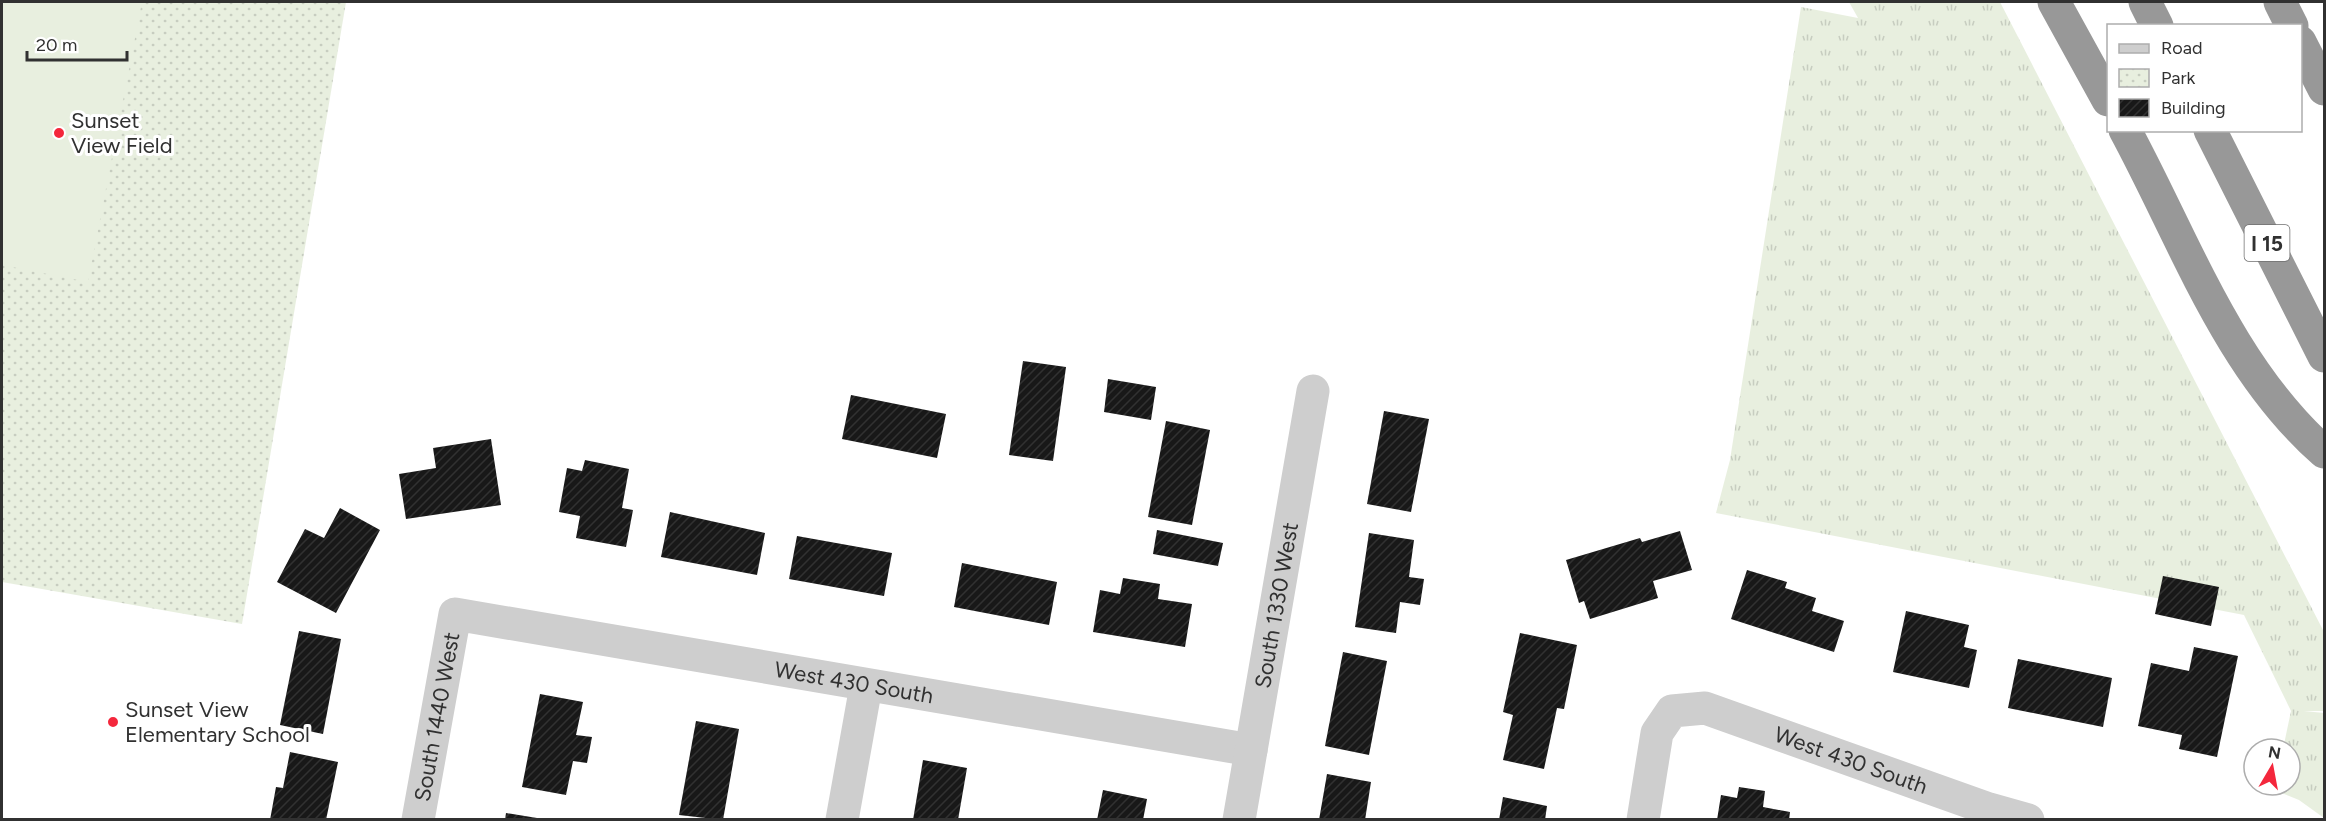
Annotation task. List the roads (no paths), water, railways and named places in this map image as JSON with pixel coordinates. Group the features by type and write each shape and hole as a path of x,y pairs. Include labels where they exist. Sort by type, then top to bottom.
{"highway":[{"path":"2054,2 2107,96"},
{"path":"2145,2 2156,24"},
{"path":"2280,2 2291,24"},
{"path":"2302,44 2325,89"},
{"path":"2126,132 2217,313 2295,426 2325,452"},
{"name":"I 15","path":"2211,132 2325,356"}],"street":[{"name":"South 1330 West","path":"1239,819 1313,391"},
{"name":"West 430 South","path":"454,614 1251,750"},
{"name":"South 1440 West","path":"418,819 454,614"},
{"path":"842,819 866,686"},
{"name":"West 430 South","path":"1643,819 1657,733 1672,711 1705,708 1989,809 2028,819"}],"place":[{"name":"Sunset View Field","path":"59,133"},
{"name":"Sunset View Elementary School","path":"113,722"}]}
